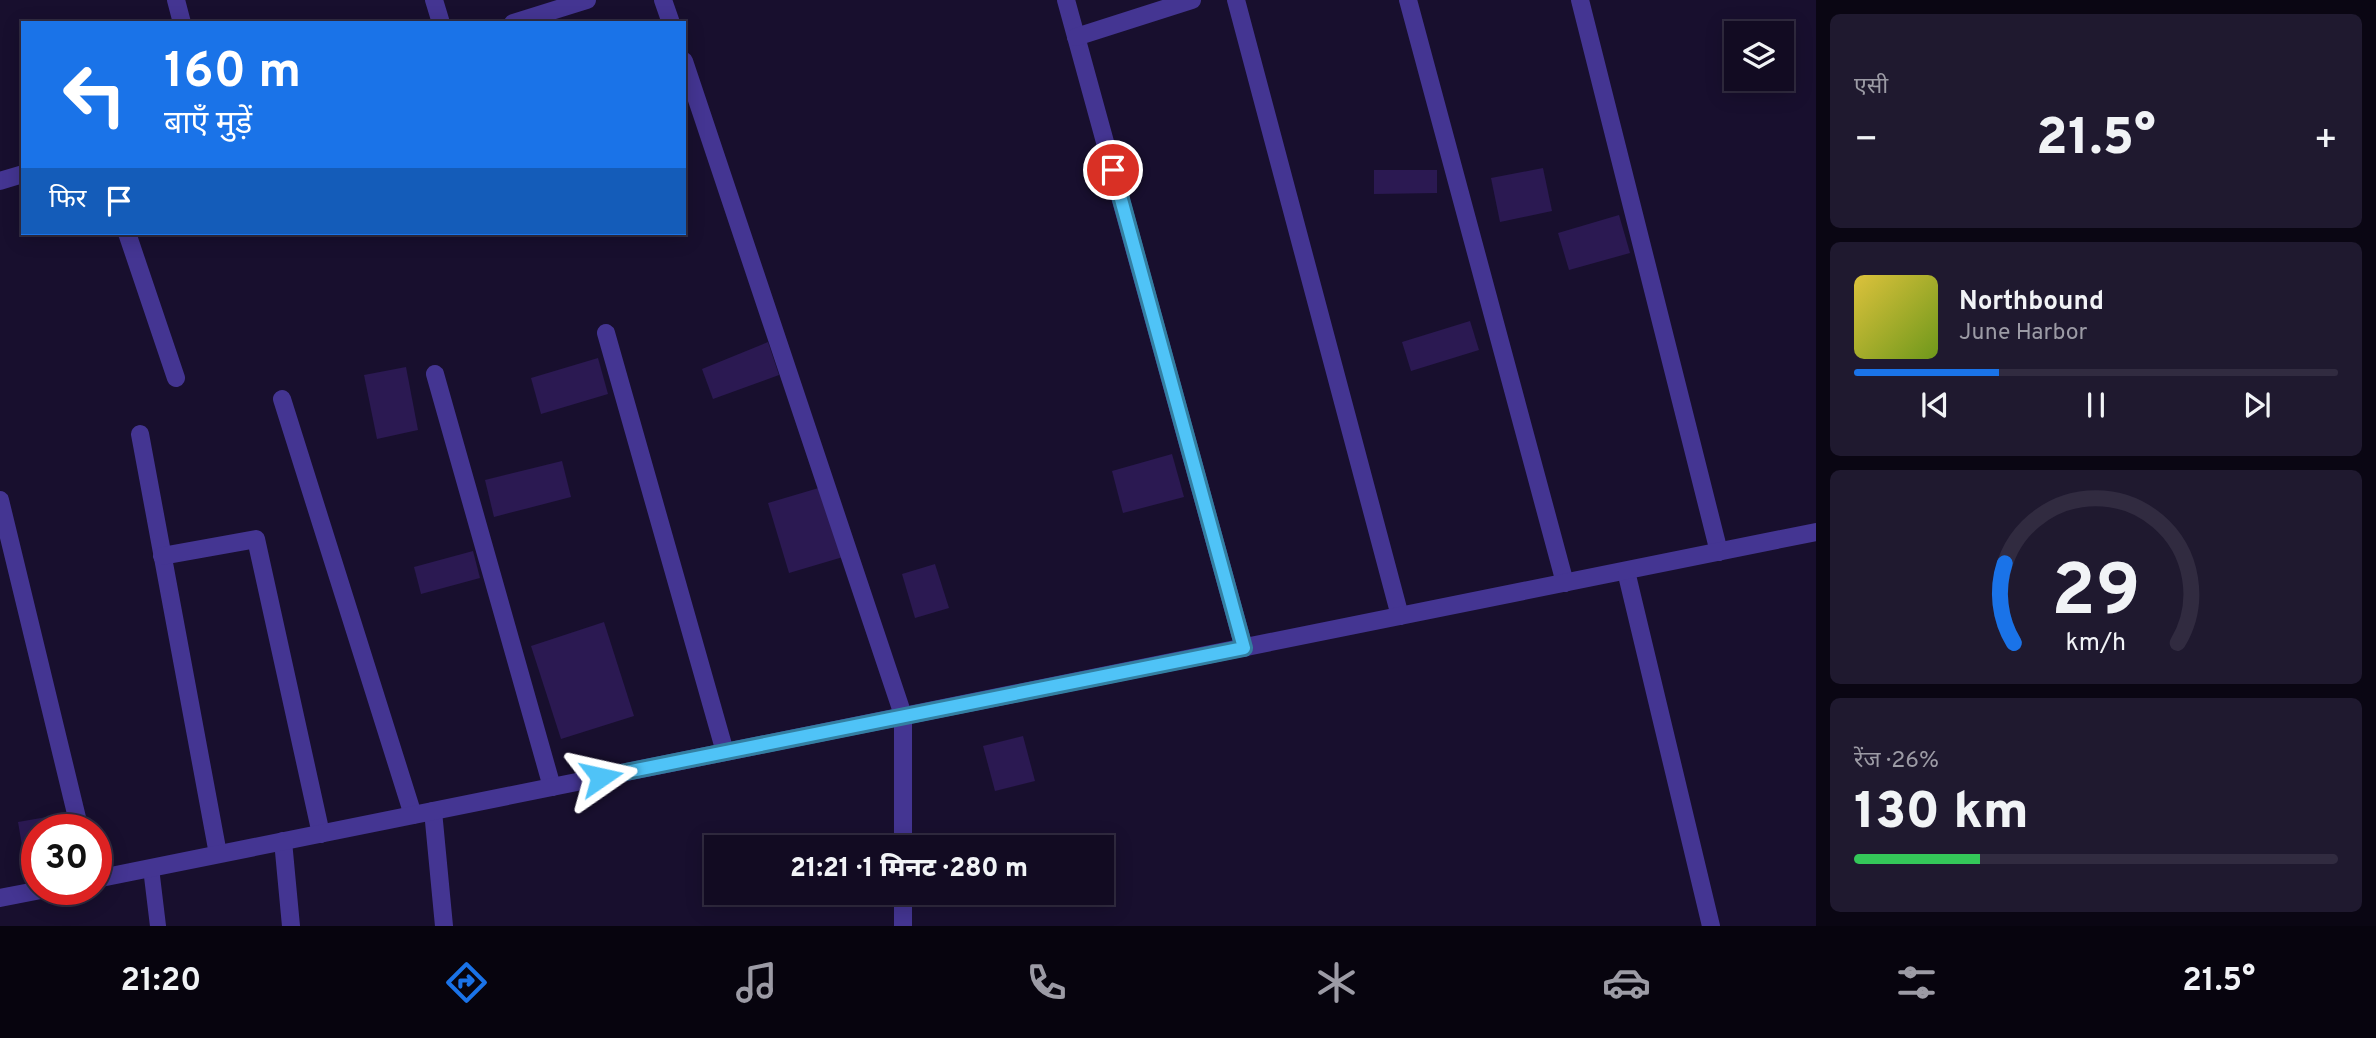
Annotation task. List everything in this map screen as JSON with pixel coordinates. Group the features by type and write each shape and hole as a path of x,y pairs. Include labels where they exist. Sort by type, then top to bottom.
{"street":[{"path":"176,0 181,21"},
{"path":"434,0 440,21"},
{"path":"519,21 587,0"},
{"path":"663,0 670,21"},
{"path":"1066,0 1244,648"},
{"path":"1076,37 1192,0"},
{"path":"1236,0 1400,616"},
{"path":"1408,0 1565,583"},
{"path":"1580,0 1719,552"},
{"path":"686,67 903,715 903,835"},
{"path":"0,181 21,175"},
{"path":"128,235 176,378"},
{"path":"606,333 724,752"},
{"path":"435,374 552,787"},
{"path":"282,399 413,815"},
{"path":"139,434 218,854"},
{"path":"0,500 76,814"},
{"path":"112,876 903,715 1815,535"},
{"path":"162,556 256,539 321,834"},
{"path":"1626,571 1711,926"},
{"path":"433,811 444,926"},
{"path":"284,841 291,926"},
{"path":"0,898 21,894"},
{"path":"903,905 903,926"}],"lane":[{"path":"151,868 158,926"}],"building":[{"path":"1543,168 1552,211 1500,222 1491,178"},
{"path":"1374,170 1437,170 1437,193 1374,194"},
{"path":"1619,215 1630,253 1569,270 1558,233"},
{"path":"1470,321 1479,350 1411,371 1402,342"},
{"path":"768,342 779,375 713,399 702,369"},
{"path":"598,358 608,394 541,414 531,378"},
{"path":"406,367 418,430 377,439 364,375"},
{"path":"1172,454 1184,497 1123,513 1112,471"},
{"path":"562,461 571,497 494,517 485,480"},
{"path":"822,487 843,557 789,573 768,503"},
{"path":"473,551 480,578 421,594 414,567"},
{"path":"935,564 949,608 915,618 902,574"},
{"path":"604,622 634,716 561,739 531,646"},
{"path":"1023,736 1035,781 995,791 983,746"}],"route":[{"path":"601,777 1244,648 1113,170"}]}
